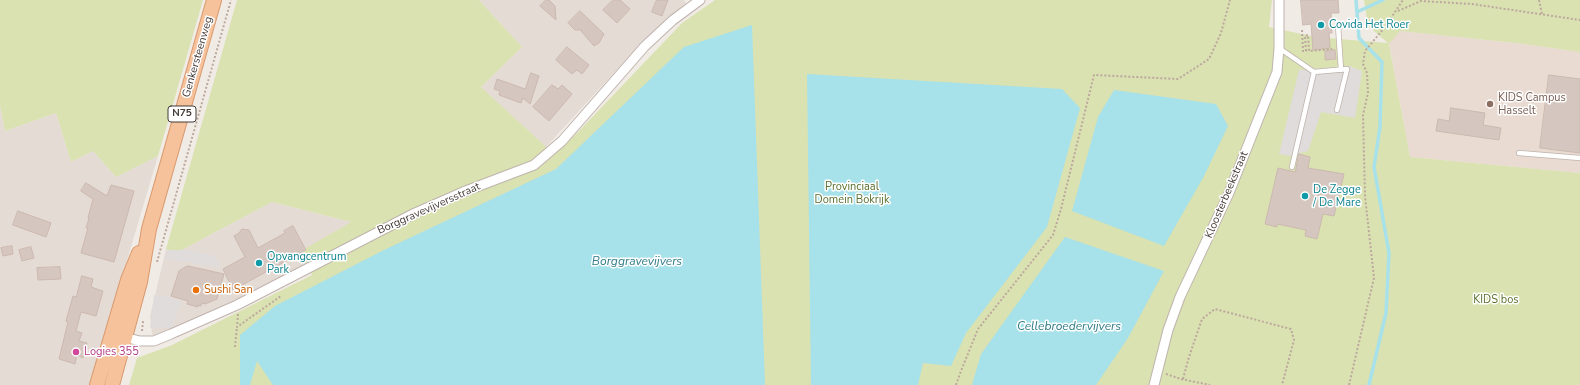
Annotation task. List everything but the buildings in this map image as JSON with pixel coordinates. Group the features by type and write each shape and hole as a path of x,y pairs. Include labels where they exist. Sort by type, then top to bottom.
{"main road":[{"name":"Genkersteenweg","path":"112,385 140,282 149,229 214,0"},
{"name":"Genkersteenweg","path":"97,385 128,280 149,229"}],"street":[{"name":"Borggravevijversstraat","path":"112,333 140,341 154,341 237,305 415,213 463,192 534,165 562,141 645,46 673,20 700,0"},
{"name":"Kloosterbeekstraat","path":"1154,385 1168,330 1180,297 1229,193 1277,72 1279,48 1279,0"}],"lane":[{"path":"1338,25 1341,70"},
{"path":"1279,48 1314,72 1347,69 1337,110"},
{"path":"1292,167 1314,72"},
{"path":"1519,153 1580,158"}],"path":[{"path":"157,263 231,0"},
{"path":"956,385 978,329 1053,235 1061,210 1094,75 1178,78 1209,59 1221,33 1230,0"},
{"path":"1349,385 1374,278 1365,196 1363,115 1368,93 1367,73 1363,64 1365,51 1397,11 1403,0"},
{"path":"1539,0 1542,14"},
{"path":"1397,11 1420,1 1472,4 1580,20"},
{"path":"1302,30 1303,51 1306,51 1305,36 1308,35 1309,51 1339,48"},
{"path":"237,327 281,296"},
{"path":"235,347 238,316 237,305"},
{"path":"1183,379 1202,319 1215,309 1291,329 1294,340 1282,385"},
{"path":"140,341 144,320"},
{"path":"1157,370 1183,379 1210,385"}],"shaded area":[{"path":"479,0 684,0 686,3 634,51 546,147 481,87 522,47"},
{"name":"KIDS Campus Hasselt","path":"1400,31 1516,43 1580,52 1580,173 1410,157 1389,43"},
{"path":"1349,66 1362,71 1355,118 1321,112 1308,151 1289,156 1279,154 1299,70"},
{"path":"0,106 5,131 56,113 71,162 93,151 116,177 158,156 90,385 0,385"},
{"path":"272,202 351,222 302,251 307,265 156,338 152,334 150,316 166,249 176,253"},
{"path":"168,250 190,250 215,256 222,268 164,259"},
{"path":"154,295 182,301 171,328 150,328"}],"green space":[{"path":"0,0 203,0 158,156 116,177 93,151 71,162 56,113 5,131 0,106"},
{"name":"Provinciaal Domein Bokrijk","path":"237,0 479,0 522,47 481,87 554,154 577,133 682,23 715,0 1272,0 1269,27 1316,37 1388,43 1368,26 1364,0 1580,0 1580,52 1516,43 1400,31 1389,44 1410,157 1580,173 1580,385 129,385 137,358 172,345 312,275 301,251 351,222 272,202 176,253 166,249"}],"water":[{"name":"Borggravevijvers","path":"752,25 765,385 273,385 257,361 250,385 240,385 240,335 275,306 384,250 556,169 684,47"},
{"path":"807,74 1062,89 1080,108 1047,227 966,333 951,366 923,363 918,385 811,385"},
{"path":"1114,90 1216,104 1228,126 1204,176 1164,246 1072,211 1098,117"},
{"name":"Cellebroedervijvers","path":"1065,237 1164,271 1128,338 1096,385 972,385 981,354"}],"waterway":[{"path":"1356,0 1359,38 1382,62 1380,127 1374,167 1389,253 1386,313 1369,385"},
{"path":"1357,12 1383,0"}],"place":[{"name":"Covida Het Roer","path":"1321,25"},
{"name":"KIDS Campus Hasselt","path":"1490,104"},
{"name":"De Zegge / De Mare","path":"1305,196"},
{"name":"Opvangcentrum Park","path":"259,263"},
{"name":"Sushi San","path":"196,290"},
{"name":"Logies 355","path":"76,352"}],"park label":[{"name":"KIDS bos","path":"1496,300"}]}
